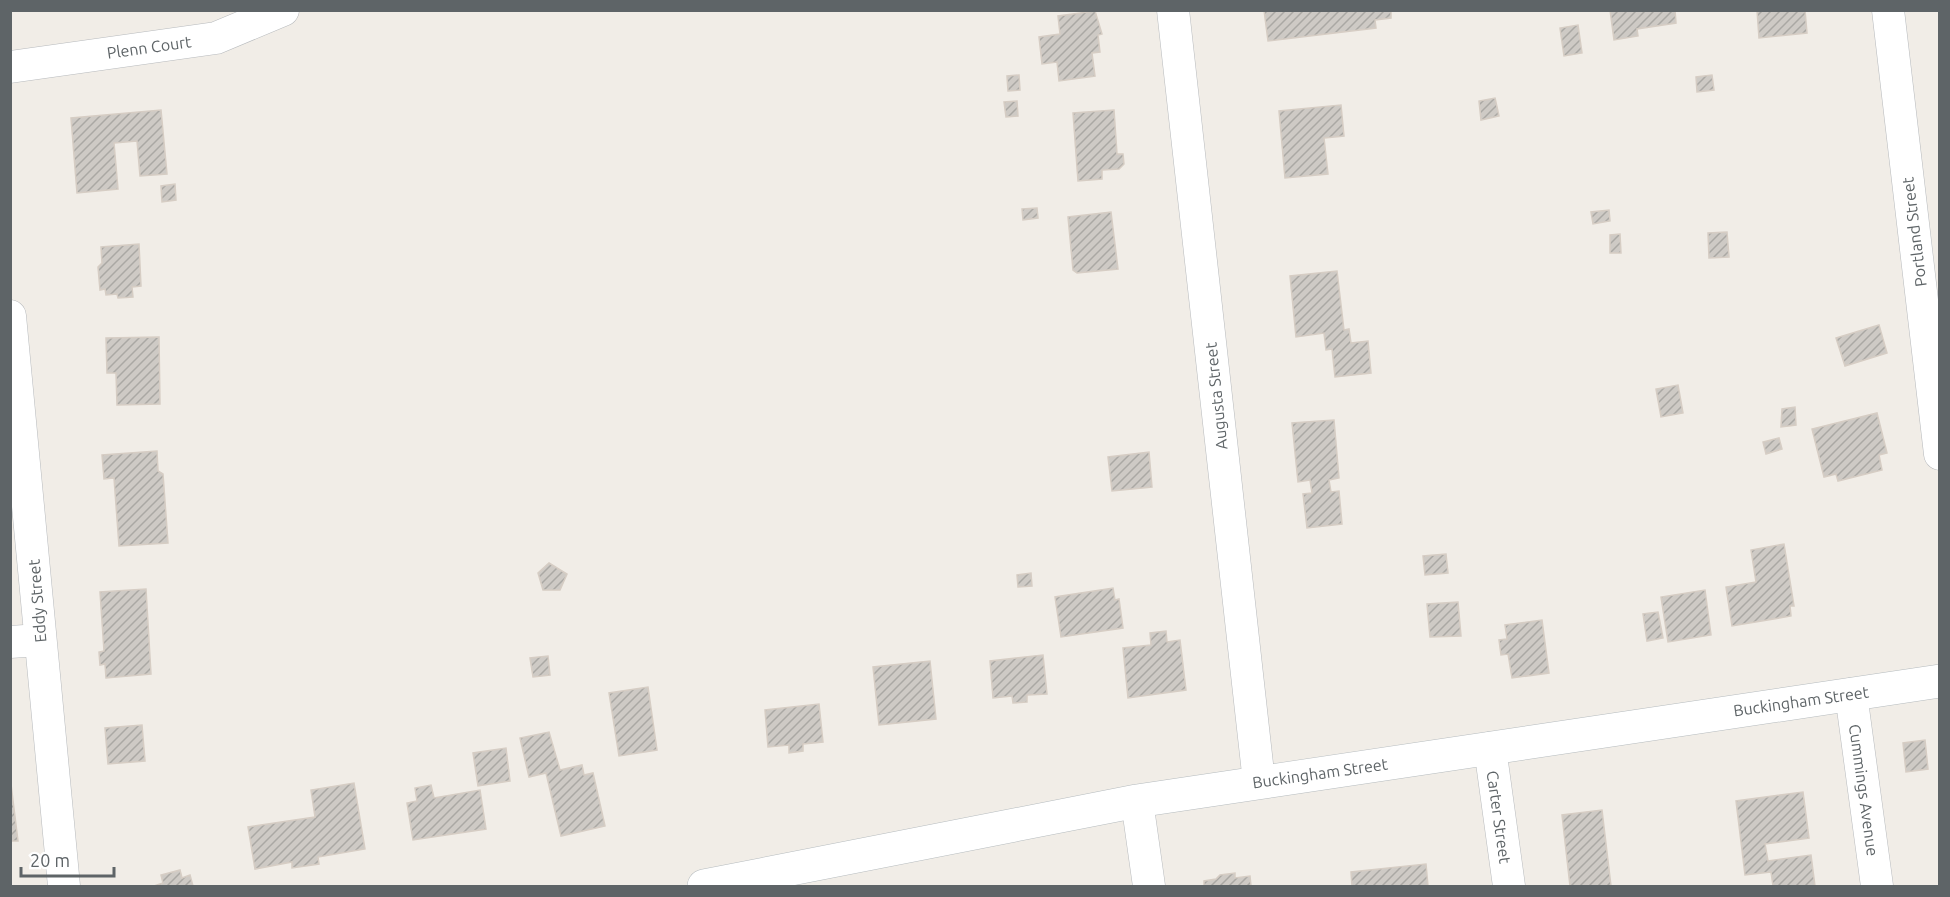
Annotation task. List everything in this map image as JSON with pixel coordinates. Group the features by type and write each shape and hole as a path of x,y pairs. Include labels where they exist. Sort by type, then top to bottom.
{"main road":[{"name":"Buckingham Street","path":"704,886 779,879 1137,801 1940,681"}],"street":[{"name":"Plenn Court","path":"10,67 216,38 283,10"},
{"name":"Augusta Street","path":"1173,10 1259,782"},
{"name":"Portland Street","path":"1888,10 1940,454"},
{"name":"Eddy Street","path":"10,316 26,641 64,886"},
{"name":"Cummings Avenue","path":"1851,694 1877,886"},
{"name":"Carter Street","path":"1490,748 1509,886"},
{"path":"1137,801 1149,886"}],"building":[{"path":"1264,10 1391,10 1391,18 1375,20 1376,28 1268,41"},
{"path":"1610,10 1675,10 1676,23 1637,29 1638,36 1614,40"},
{"path":"1757,10 1805,10 1807,33 1759,38"},
{"path":"1095,11 1102,34 1098,35 1100,52 1092,53 1095,76 1059,81 1057,62 1042,64 1039,37 1060,34 1058,16"},
{"path":"1578,25 1582,53 1564,56 1560,28"},
{"path":"1019,75 1020,90 1008,91 1007,76"},
{"path":"1712,75 1714,90 1697,92 1696,77"},
{"path":"1495,98 1499,116 1481,120 1479,101"},
{"path":"1017,101 1018,116 1006,117 1004,102"},
{"path":"1341,105 1344,136 1324,138 1328,174 1285,178 1279,111"},
{"path":"161,110 167,174 140,176 137,141 114,143 118,189 77,193 71,118"},
{"path":"1114,110 1117,154 1123,154 1124,164 1119,169 1102,170 1102,179 1078,181 1073,113"},
{"path":"175,184 176,200 162,202 161,186"},
{"path":"1037,208 1038,218 1023,220 1022,209"},
{"path":"1609,210 1610,221 1593,224 1591,212"},
{"path":"1111,212 1118,269 1077,273 1073,270 1068,217"},
{"path":"1727,232 1729,257 1709,258 1708,233"},
{"path":"1620,234 1621,253 1610,253 1610,235"},
{"path":"139,244 141,286 132,287 133,297 118,298 117,294 106,295 105,289 100,290 98,267 102,263 101,247"},
{"path":"1337,271 1344,330 1349,329 1351,343 1368,341 1371,373 1335,377 1332,349 1326,350 1324,333 1296,337 1290,276"},
{"path":"1879,325 1887,353 1845,366 1836,338"},
{"path":"159,337 160,404 117,405 116,373 107,373 106,338"},
{"path":"1678,385 1683,413 1661,417 1656,389"},
{"path":"1795,407 1796,425 1781,427 1782,409"},
{"path":"1877,413 1887,453 1879,455 1882,470 1838,481 1836,474 1824,477 1812,429"},
{"path":"1334,420 1339,478 1329,480 1331,492 1339,491 1342,524 1307,528 1303,494 1312,493 1310,480 1298,482 1292,423"},
{"path":"1779,438 1782,449 1766,454 1763,442"},
{"path":"157,451 158,471 163,474 168,543 119,546 114,478 104,479 102,455"},
{"path":"1149,452 1152,487 1112,491 1108,457"},
{"path":"1784,544 1794,606 1790,606 1791,616 1732,626 1726,587 1756,582 1751,550"},
{"path":"1446,554 1448,573 1425,575 1423,556"},
{"path":"549,563 567,574 560,590 543,590 538,573"},
{"path":"1031,573 1032,586 1018,587 1017,575"},
{"path":"1113,588 1115,600 1119,599 1123,628 1061,637 1055,597"},
{"path":"146,589 151,674 106,678 105,664 100,665 99,652 104,651 100,592"},
{"path":"1705,590 1711,635 1668,642 1661,597"},
{"path":"1458,602 1461,636 1430,637 1427,604"},
{"path":"1658,612 1663,638 1647,641 1643,614"},
{"path":"1542,620 1549,673 1512,678 1508,654 1501,655 1499,640 1507,639 1505,625"},
{"path":"1166,631 1167,642 1180,640 1186,690 1128,698 1123,648 1151,645 1150,633"},
{"path":"1043,655 1047,694 1027,695 1027,702 1013,703 1012,696 993,698 990,661"},
{"path":"548,656 550,675 533,677 530,658"},
{"path":"930,661 936,719 879,725 873,667"},
{"path":"648,687 657,750 619,756 609,693"},
{"path":"819,704 823,742 803,744 803,751 789,753 789,745 768,747 765,710"},
{"path":"142,725 145,761 108,764 105,728"},
{"path":"549,732 560,770 582,765 584,775 593,773 605,826 561,836 546,773 529,777 520,738"},
{"path":"1925,740 1928,769 1906,772 1903,743"},
{"path":"506,748 510,781 478,786 473,753"},
{"path":"10,776 18,841 10,841"},
{"path":"354,783 365,849 318,857 319,864 292,868 292,862 255,869 248,827 315,817 311,790"},
{"path":"431,785 434,798 480,790 486,829 413,840 407,803 417,801 415,788"},
{"path":"1803,792 1809,838 1765,844 1768,861 1811,855 1815,886 1773,886 1771,872 1745,875 1736,801"},
{"path":"1602,810 1611,886 1570,886 1562,815"},
{"path":"1426,864 1428,886 1352,886 1351,872"},
{"path":"180,870 182,878 190,875 193,886 154,886 163,883 161,875"},
{"path":"1235,873 1235,878 1250,876 1251,886 1204,886 1204,881 1216,879 1220,875"}]}
